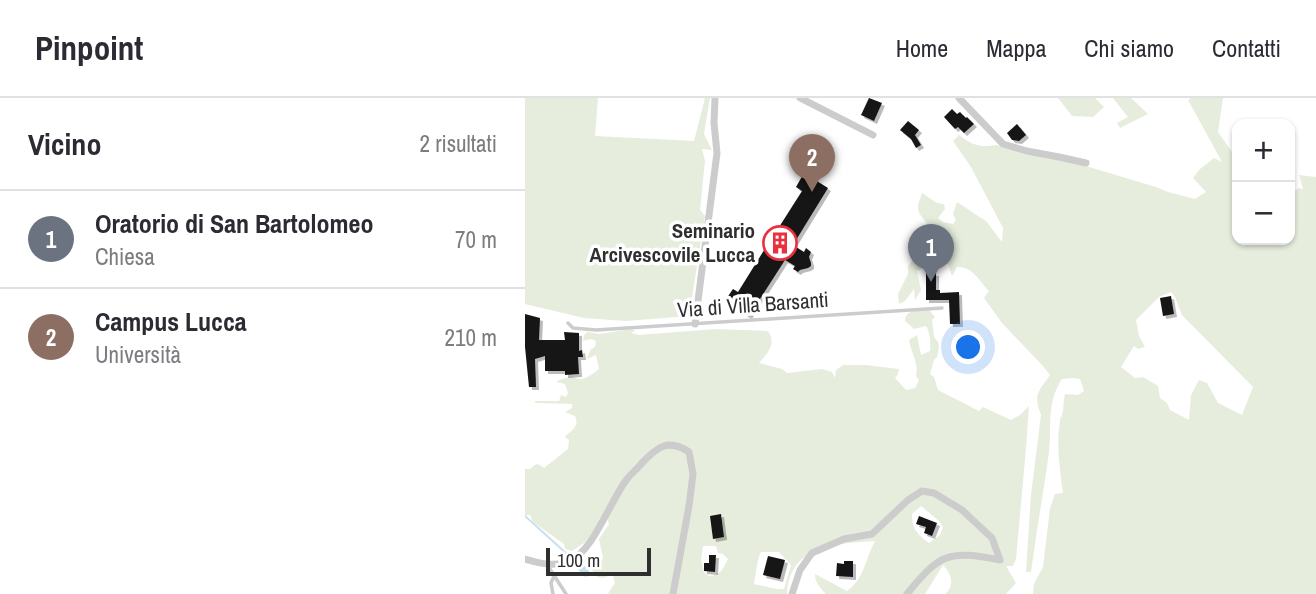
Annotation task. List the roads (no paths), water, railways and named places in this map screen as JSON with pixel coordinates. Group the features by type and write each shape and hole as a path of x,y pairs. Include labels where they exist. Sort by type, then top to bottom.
{"street":[{"path":"695,324 717,153 715,98"},
{"path":"800,98 873,135"},
{"path":"960,98 1003,144 1086,163"},
{"path":"525,559 547,564 570,561 577,556 589,544 627,479 657,448 680,446 689,452 692,474 673,594"},
{"path":"792,594 800,570 812,553 844,539 872,534 908,500 922,491 934,493 962,510 992,538 1000,560 963,554 942,559 925,571 907,594"}],"lane":[{"name":"Via di Villa Barsanti","path":"568,323 573,328 596,331 942,308"},
{"path":"547,564 565,594"},
{"path":"553,594 551,583 554,576"}],"waterway":[{"path":"525,516 567,554"},
{"path":"573,559 586,573"}],"place":[{"name":"Campus Lucca","path":"812,192"},
{"name":"Seminario Arcivescovile Lucca","path":"780,243"},
{"name":"Oratorio di San Bartolomeo","path":"931,282"}]}
